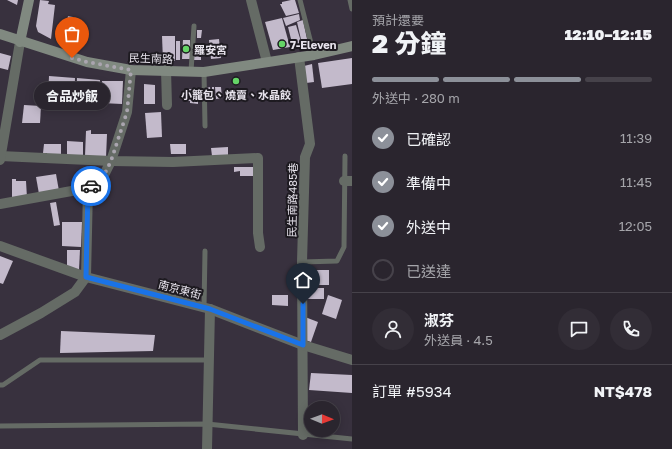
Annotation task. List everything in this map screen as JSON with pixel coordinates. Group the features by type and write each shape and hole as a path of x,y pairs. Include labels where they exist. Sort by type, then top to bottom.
{"main road":[{"path":"20,42 28,0"},
{"name":"民生南路","path":"0,34 20,42 87,62 131,70 204,72 314,55 352,46"}],"street":[{"path":"251,0 267,62"},
{"path":"20,42 0,157 173,162 258,158 258,233 260,247"},
{"name":"民生南路485巷","path":"299,57 310,144 305,156 302,262 303,435"},
{"path":"0,204 88,188 104,175 111,161 127,112 131,70"},
{"path":"166,70 167,105"},
{"path":"0,335 41,313 75,292 86,277 88,188"},
{"name":"南京東街","path":"0,246 86,277 207,308 303,345 352,360"},
{"path":"207,308 209,360 207,449"}],"lane":[{"path":"300,0 314,55"},
{"path":"350,0 352,9"},
{"path":"191,71 194,26"},
{"path":"204,72 206,126"},
{"path":"302,262 337,261 344,247 348,181 345,156"},
{"path":"205,251 207,308"},
{"path":"0,385 3,385 40,360 209,360"},
{"path":"0,426 207,424 352,439"}],"building":[{"path":"7,0 18,0 17,5"},
{"path":"40,0 49,1 48,4 55,5 51,39 38,32 36,26"},
{"path":"295,0 299,13 286,16 280,4"},
{"path":"299,14 300,20 286,26 283,18"},
{"path":"68,16 73,17 72,26 77,26 74,47 63,43"},
{"path":"282,18 290,47 273,50 265,22"},
{"path":"303,20 307,39 304,44 302,44 297,22"},
{"path":"296,25 302,45 293,47 288,27"},
{"path":"197,30 202,30 201,38 197,38"},
{"path":"162,36 175,36 175,61 163,61"},
{"path":"219,39 221,58 211,59 209,40"},
{"name":"羅安宮","path":"183,40 190,40 190,59 182,59"},
{"path":"176,41 180,41 180,60 176,60"},
{"name":"羅安宮","path":"193,49 201,49 201,60 194,60"},
{"path":"0,53 11,56 8,70 0,68"},
{"path":"352,58 352,84 322,88 318,63"},
{"path":"312,64 314,82 306,83 304,66"},
{"path":"49,76 75,78 74,100 48,98"},
{"path":"77,78 100,80 99,102 76,100"},
{"path":"102,81 123,81 122,104 101,103"},
{"path":"144,84 155,85 155,104 144,104"},
{"path":"210,87 211,100 208,101 207,88"},
{"path":"212,87 214,87 214,99 212,99"},
{"path":"215,87 221,87 222,98 216,99"},
{"path":"187,89 198,89 198,104 187,101"},
{"path":"24,105 41,106 40,123 22,123"},
{"path":"161,112 162,137 147,138 145,113"},
{"path":"91,130 91,134 107,134 106,158 85,156 86,131"},
{"path":"67,141 83,142 83,157 67,157"},
{"path":"44,144 61,144 61,156 47,156 47,153 43,153"},
{"path":"170,144 186,144 186,154 171,154"},
{"path":"228,147 228,156 212,156 211,148"},
{"path":"234,167 254,167 254,176 240,176 240,171 234,172"},
{"path":"56,174 59,191 39,194 36,177"},
{"path":"12,179 16,179 16,181 26,181 27,198 12,200"},
{"path":"56,202 60,225 54,226 50,203"},
{"path":"62,222 82,222 81,247 62,246"},
{"path":"67,250 80,250 79,270 67,270"},
{"path":"0,256 13,261 3,284 0,283"},
{"path":"315,270 329,270 329,285 315,285"},
{"path":"307,288 324,288 324,299 307,299"},
{"path":"272,295 288,295 288,306 272,305"},
{"path":"328,295 342,300 336,319 322,314"},
{"path":"305,317 318,322 311,342 305,340"},
{"path":"61,331 155,335 153,351 60,353"},
{"path":"311,373 352,375 352,393 309,390"}],"way so far":[{"path":"72,58 131,70 127,112 111,161 104,175 91,186"}],"place":[{"name":"7-Eleven","path":"282,44"},
{"name":"羅安宮","path":"186,49"},
{"name":"合品炒飯","path":"72,58"},
{"name":"小籠包、燒賣、水晶餃","path":"236,81"}],"route":[{"path":"91,186 88,188 86,277 210,309 303,345 303,304"}]}
